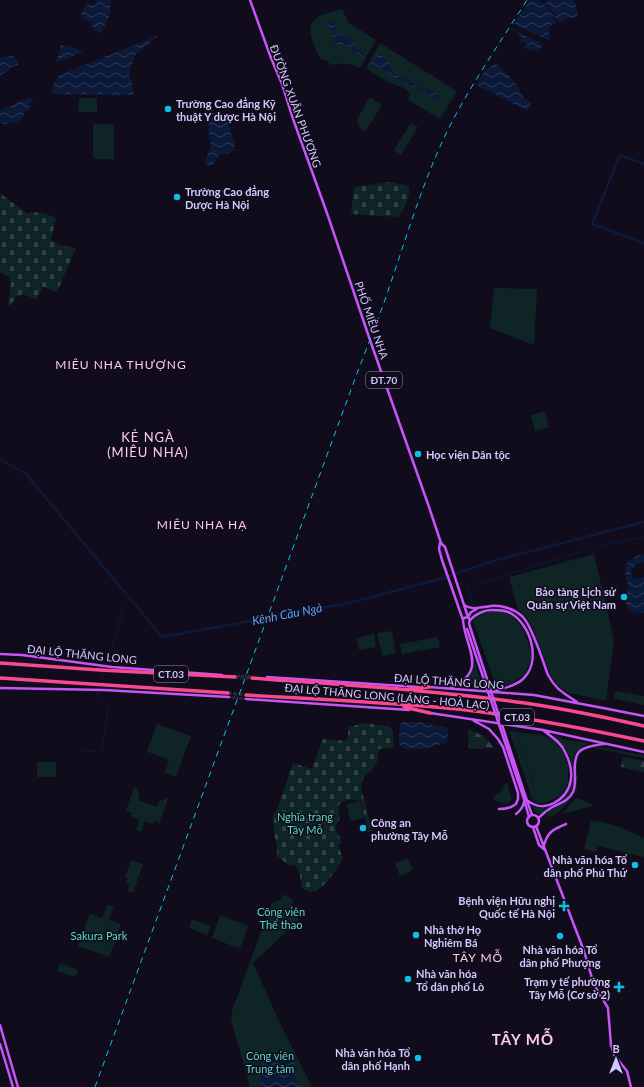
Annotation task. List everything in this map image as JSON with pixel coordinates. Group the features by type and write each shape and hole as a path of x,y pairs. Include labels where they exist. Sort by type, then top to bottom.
{"highway":[{"name":"CT.03","path":"0,663 234,676"},
{"name":"ĐẠI LỘ THĂNG LONG (LÁNG - HOÀ LẠC)","path":"252,677 460,695 525,703 644,726"},
{"name":"CT.03","path":"0,678 229,695"},
{"path":"390,689 429,687"},
{"name":"ĐẠI LỘ THĂNG LONG (LÁNG - HOÀ LẠC)","path":"246,696 458,709 580,727 644,741"},
{"path":"389,704 430,713"}],"main road":[{"name":"ĐƯỜNG XUÂN PHƯƠNG","path":"250,0 282,84 294,123 328,216"},
{"name":"PHỐ MIÊU NHA","path":"328,216 371,344 428,504 440,542 439,549 442,560 463,620"},
{"name":"PHỐ MIÊU NHA","path":"440,542 445,547 464,605"},
{"path":"464,605 469,608 490,606 505,607 523,617 530,627 551,682 563,693 579,703"},
{"name":"ĐT.70","path":"464,605 524,796"},
{"path":"469,620 471,612 479,608"},
{"path":"450,688 465,680 472,667 472,655 463,628 465,624 474,616 482,612 505,610 512,613 526,628 533,651 533,660 531,667 523,679 516,684 493,692"},
{"path":"463,620 464,618 469,620"},
{"name":"ĐT.70","path":"463,620 530,816"},
{"name":"ĐẠI LỘ THĂNG LONG","path":"0,654 22,655 100,668 112,667 234,676"},
{"name":"ĐẠI LỘ THĂNG LONG","path":"252,677 450,688 534,695 644,716"},
{"path":"0,688 94,689 229,695"},
{"path":"246,696 393,708 430,713 543,730 644,752"},
{"path":"468,719 489,729 503,747 517,788 518,799 516,804 505,809 499,809"},
{"path":"516,814 520,811 526,801 540,807 550,804 565,795 569,788 570,768 565,752 560,744 543,730"},
{"path":"538,818 551,808 565,802 574,792 574,762 579,751 591,745 606,743"},
{"path":"538,818 536,815 530,816 527,819 527,823 535,827 546,850 585,954 592,978 608,1008 610,1040 614,1055 627,1071 631,1087"},
{"path":"535,827 539,823 538,818"},
{"path":"544,845 550,832 566,824"},
{"path":"535,827 539,845 546,850"},
{"path":"0,1025 18,1087"},
{"path":"0,1044 13,1087"}],"green space":[{"path":"342,9 349,23 376,40 360,68 346,64 331,65 326,60 320,59 311,36 310,31 313,21 324,14"},
{"path":"380,43 455,90 456,93 440,119 408,100 410,93 402,87 389,83 366,68"},
{"path":"370,97 382,105 365,132 359,127 357,119"},
{"path":"79,98 97,98 97,112 78,112"},
{"path":"411,123 418,127 401,155 394,150"},
{"path":"93,124 111,124 114,126 114,159 93,159"},
{"path":"390,182 409,186 409,194 400,215 397,217 351,214 354,187"},
{"path":"1,194 28,214 30,212 44,213 56,218 51,240 59,245 76,248 57,292 41,286 41,292 36,299 22,294 15,298 11,305 8,305 11,283 9,277 0,272"},
{"path":"494,288 537,289 534,345 490,328"},
{"path":"545,411 549,428 535,431 531,415"},
{"path":"594,554 614,640 606,701 569,693 555,683 550,674 533,628 526,616 518,610 509,577"},
{"path":"500,611 512,616 523,629 531,651 531,660 525,674 512,683 498,687 496,686 473,621 478,615"},
{"path":"392,631 396,653 382,656 377,633"},
{"path":"374,634 376,647 359,650 356,638"},
{"path":"438,637 440,647 402,654 400,644"},
{"path":"475,663 482,686 460,685 469,676"},
{"path":"617,691 644,696 644,705 615,699 614,695"},
{"name":"Nghĩa trang Tây Mỗ","path":"365,723 386,726 392,728 393,732 393,748 379,749 377,762 373,769 363,779 361,787 372,831 368,832 361,801 351,799 342,803 341,802 338,807 340,818 335,827 342,843 338,845 343,859 325,884 316,891 309,892 302,888 299,871 294,864 290,866 277,856 273,815 278,807 293,763 312,769 323,739 347,741 349,727"},
{"path":"157,724 191,736 176,777 165,773 169,760 147,751"},
{"path":"468,729 482,735 495,748 469,749"},
{"path":"509,731 541,735 552,739 563,751 568,765 568,783 562,795 545,803 536,803 532,798"},
{"path":"554,735 570,741 587,742 589,744 581,748 576,753 573,766 574,780 573,787 568,797 564,801 549,807 540,815 535,812 533,806 546,807 561,800 570,789 572,782 573,768 571,760 568,753 554,737"},
{"path":"593,746 644,755 644,758 595,748 587,749 581,752 577,762 577,789 573,796 576,788 575,765 578,755 582,750"},
{"path":"623,757 644,761 644,772 621,767"},
{"path":"37,762 56,762 56,777 37,777"},
{"path":"507,782 512,800 505,803 493,800 493,798 501,791"},
{"path":"134,787 138,788 137,792 140,793 138,800 157,807 160,800 163,801 164,798 168,799 159,823 155,821 153,824 145,821 141,832 136,830 139,820 130,816 132,813 126,810"},
{"path":"573,797 558,813 547,817 546,815 549,811"},
{"path":"576,798 591,804 592,806 562,814"},
{"path":"360,801 364,818 350,821 347,804"},
{"path":"591,821 611,824 644,838 644,857 598,846 596,852 584,849"},
{"path":"408,858 413,870 400,876 395,863"},
{"path":"131,860 143,864 133,893 127,891 129,884 126,883 128,878 125,877"},
{"name":"Công viên Trung tâm","path":"285,894 294,901 291,904 299,920 253,963 278,1019 312,1087 250,1087 231,1020 232,1011 271,904 280,900"},
{"name":"Sakura Park","path":"107,905 114,907 109,920 121,924 109,957 78,946 90,913 102,918"},
{"path":"220,915 248,926 241,946 238,948 212,938"},
{"path":"192,919 211,926 207,935 189,928"},
{"path":"60,963 78,970 75,977 57,971"}],"water":[{"path":"96,0 111,0 109,17 101,33 94,30 91,24 81,16 86,4 93,5 95,4"},
{"path":"530,0 536,0 544,4 550,10 557,23 551,25 549,33 550,41 514,24"},
{"path":"547,0 572,0 576,5 578,16 568,18 559,23 545,2"},
{"path":"329,21 334,21 338,33 349,38 358,50 363,53 363,57 360,58 354,50 333,41 333,32 328,27 327,23"},
{"path":"512,29 543,44 539,51 526,49 524,47 527,46 526,43 518,41 521,37 517,32 511,30"},
{"path":"159,35 135,55 129,73 133,86 133,95 55,94 52,92 53,84 59,75"},
{"path":"61,45 82,51 81,53 56,63"},
{"path":"376,55 382,55 400,77 409,79 416,86 435,93 440,98 439,101 394,77 380,67 372,65"},
{"path":"7,56 16,58 18,60 18,65 13,66 7,72 0,75 0,57 2,58"},
{"path":"496,64 514,81 524,98 530,102 531,107 526,110 476,85 486,69"},
{"path":"28,98 32,98 33,101 29,103 30,109 21,119 15,123 0,123 0,112 3,108 13,106 19,100 26,100"},
{"path":"208,108 212,109 215,114 225,113 229,122 235,147 229,153 220,155 214,164 208,166 205,164 205,161 211,146 208,129 209,122 204,111"},
{"path":"641,555 644,555 644,562 634,567 631,574 635,579 644,577 644,613 633,612 628,608 626,602 628,586 625,573 627,565 628,562"},
{"path":"421,722 448,728 447,743 415,749 403,748 399,743 399,738 400,726 401,723"},
{"path":"273,1054 291,1056 297,1069 297,1083 302,1087 262,1087 260,1078 262,1063 265,1062 266,1058"}],"waterway":[{"path":"644,164 620,155 592,224 644,243"},
{"name":"Kênh Cầu Ngà","path":"0,459 25,473 162,637 349,603 440,579 496,560 644,522"},
{"path":"473,605 467,587 596,547 644,537"},
{"path":"106,665 125,604 129,597"},
{"path":"100,684 104,672"},
{"path":"79,751 102,751 108,709 104,701 97,696 100,687"},
{"path":"513,729 525,756 537,799"}],"tunnel":[{"path":"234,676 252,676"},
{"path":"235,677 252,678"},
{"path":"228,693 246,695"},
{"path":"229,697 246,699"}],"railway":[{"path":"95,1087 380,313 428,176 443,140 462,104 527,0"}],"place":[{"name":"Trường Cao đẳng Kỹ thuật Y dược Hà Nội","path":"168,109"},
{"name":"Trường Cao đẳng Dược Hà Nội","path":"177,197"},
{"name":"Học viện Dân tộc","path":"418,454"},
{"name":"Bảo tàng Lịch sử Quân sự Việt Nam","path":"624,597"},
{"name":"Công an phường Tây Mỗ","path":"363,828"},
{"name":"Nhà văn hóa Tổ dân phố Phú Thứ","path":"635,865"},
{"name":"Bệnh viện Hữu nghị Quốc tế Hà Nội","path":"564,906"},
{"name":"Nhà thờ Họ Nghiêm Bá","path":"416,935"},
{"name":"Nhà văn hóa Tổ dân phố Phượng","path":"560,936"},
{"name":"Nhà văn hóa Tổ dân phố Lò","path":"408,979"},
{"name":"Trạm y tế phường Tây Mỗ (Cơ sở 2)","path":"619,987"},
{"name":"Nhà văn hóa Tổ dân phố Hạnh","path":"418,1058"}],"district":[{"name":"MIÊU NHA THƯỢNG","path":"121,364"},
{"name":"KẺ NGÀ (MIÊU NHA)","path":"148,444"},
{"name":"MIÊU NHA HẠ","path":"202,524"},
{"name":"TÂY MỖ","path":"478,957"},
{"name":"TÂY MỖ","path":"523,1039"}],"park label":[{"name":"Công viên Thể thao","path":"281,917"}]}
